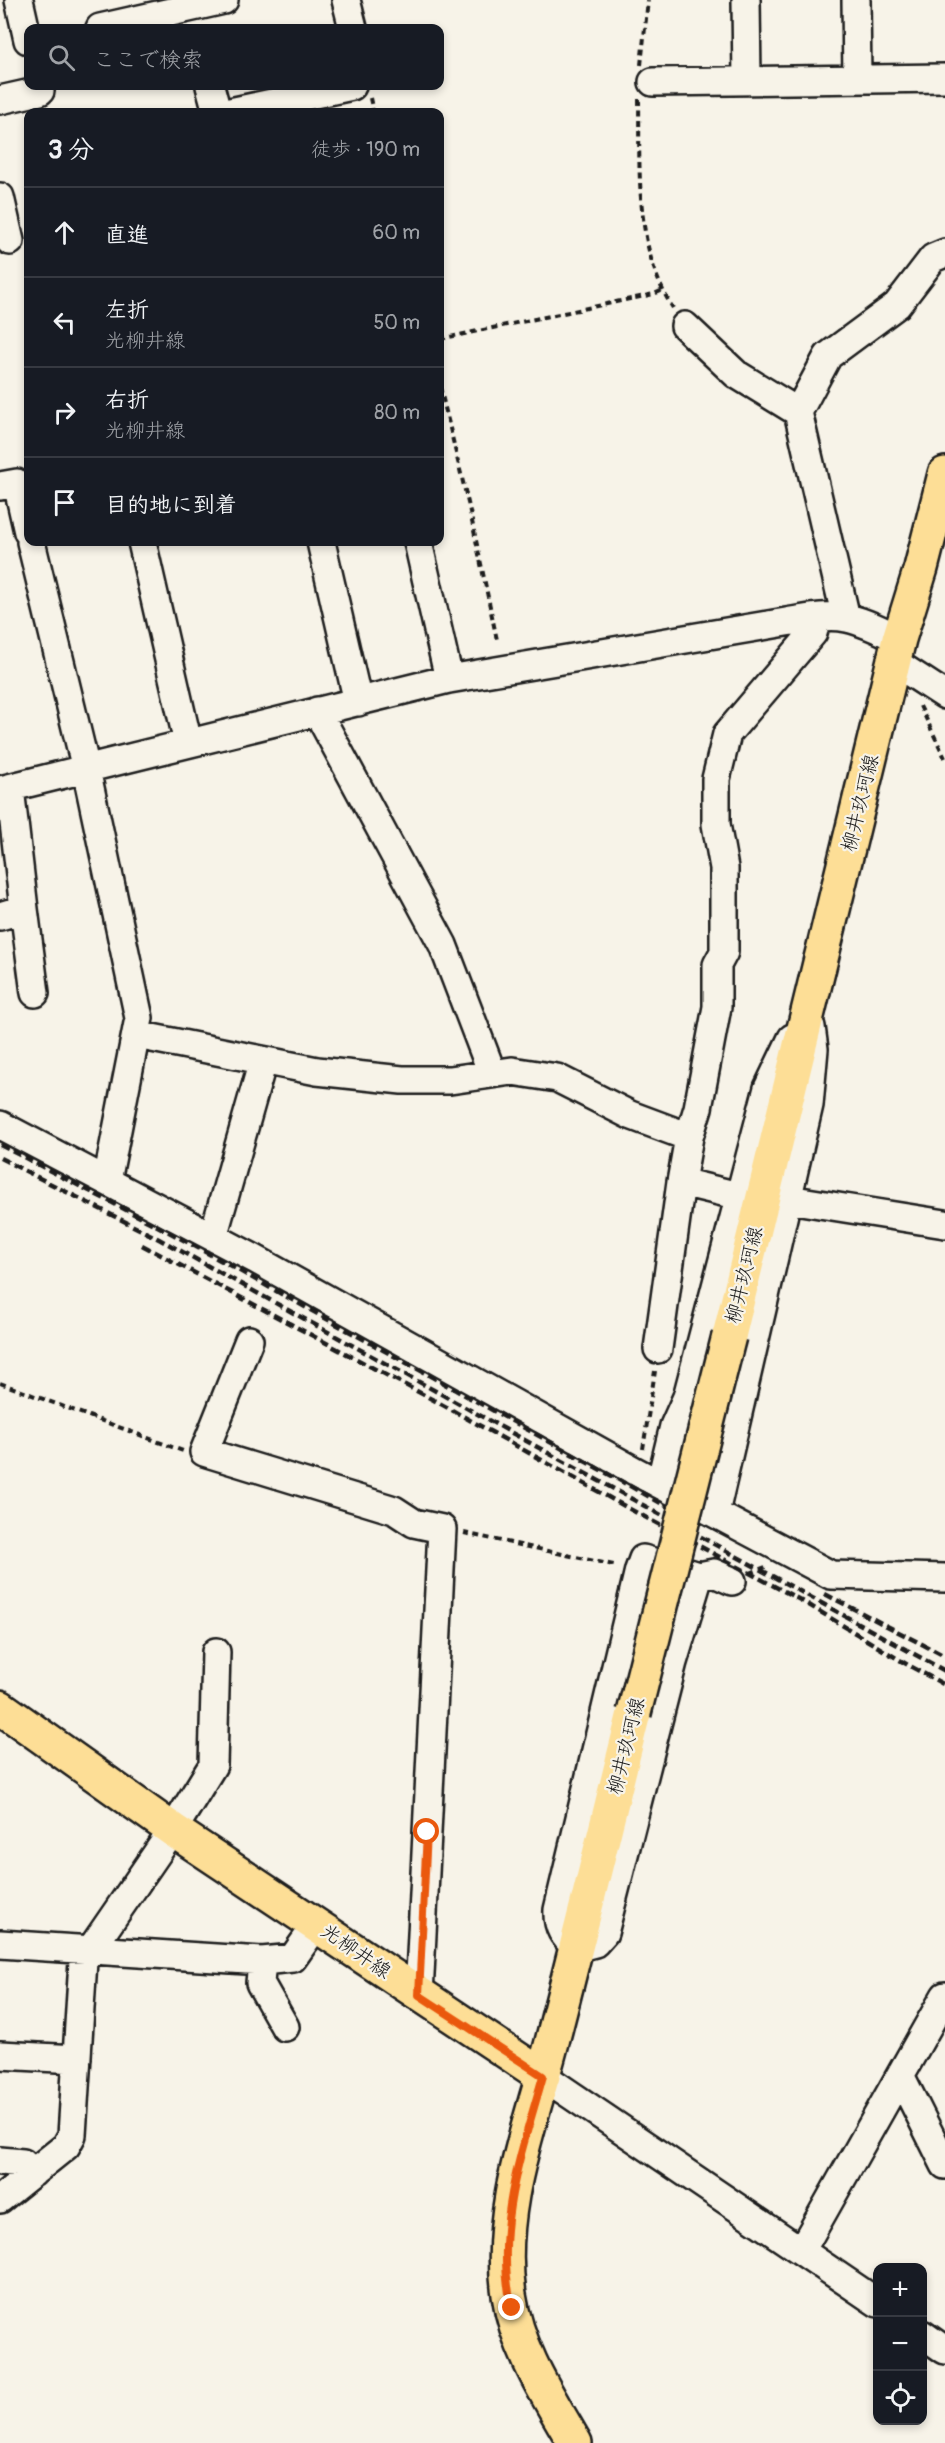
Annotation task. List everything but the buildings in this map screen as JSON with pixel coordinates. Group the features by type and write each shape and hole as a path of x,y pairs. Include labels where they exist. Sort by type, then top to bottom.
{"main road":[{"name":"柳井玖珂線","path":"543,2076 729,1336 897,651 945,474"},
{"name":"光柳井線","path":"0,1707 173,1830 543,2076"},
{"path":"543,2076 510,2205 505,2252 509,2296 528,2358 574,2443"}],"street":[{"path":"19,0 24,24"},
{"path":"123,24 193,12 224,0"},
{"path":"346,0 352,24"},
{"path":"746,0 747,81"},
{"path":"856,0 857,79"},
{"path":"644,82 945,78"},
{"path":"211,90 215,108"},
{"path":"249,108 333,90"},
{"path":"0,100 41,96"},
{"path":"0,197 10,241"},
{"path":"846,618 798,412 828,356 897,305 933,258 945,253"},
{"path":"685,326 736,374 798,412"},
{"path":"0,486 16,483 24,516"},
{"path":"32,546 86,769 139,1018 137,1035 130,1057 111,1172 107,1181"},
{"path":"143,546 188,743"},
{"path":"322,546 358,702"},
{"path":"419,546 449,679"},
{"path":"658,1349 681,1182 717,1007 717,965 724,951 724,868 716,825 716,779 727,734 813,633 816,618"},
{"path":"35,993 12,912 5,789 449,679 816,618 846,618 876,628 897,651 945,695"},
{"path":"317,711 442,945 492,1073"},
{"path":"660,1484 674,1426 687,1396 768,1088 790,1040 809,1010"},
{"path":"715,1514 809,1105 814,1049 809,1010"},
{"path":"137,1035 317,1071 402,1080 450,1080 512,1071 557,1078 630,1115 689,1137"},
{"path":"213,1237 263,1061"},
{"path":"0,1125 213,1237 633,1470 831,1575 945,1578"},
{"path":"681,1182 740,1196"},
{"path":"788,1199 945,1224"},
{"path":"249,1341 204,1452 394,1510 414,1523 442,1529 419,1995"},
{"path":"687,1396 739,1410"},
{"path":"699,1576 674,1662 604,1934 595,1943 576,1948 564,1936 557,1923 558,1910 643,1559 699,1576 714,1573 732,1581"},
{"path":"0,2199 66,2146 72,2135 82,1961 173,1830 213,1765 216,1652"},
{"path":"0,1944 262,1961 293,1958 317,1924"},
{"path":"262,1961 260,1983 285,2027"},
{"path":"801,2251 945,1996"},
{"path":"0,2055 77,2059"},
{"path":"543,2076 873,2300"},
{"path":"901,2077 945,2165"},
{"path":"0,2161 23,2163 33,2173"},
{"path":"927,2337 945,2350"}],"path":[{"path":"648,0 640,177 647,246 663,290 685,326"},
{"path":"444,338 654,294 663,290"},
{"path":"444,405 497,640"},
{"path":"918,701 945,758"},
{"path":"633,1470 642,1453 658,1349"},
{"path":"0,1383 188,1453 204,1452"},
{"path":"442,1529 639,1570"},
{"path":"732,1581 794,1556"}],"railway":[{"path":"0,1145 169,1232 688,1518"},
{"path":"0,1158 159,1239 945,1671"},
{"path":"142,1245 441,1404 804,1602 945,1685"},
{"path":"825,1594 945,1656"}],"route":[{"path":"427,1832 419,1995 543,2076 510,2205 505,2252 512,2308"}]}
